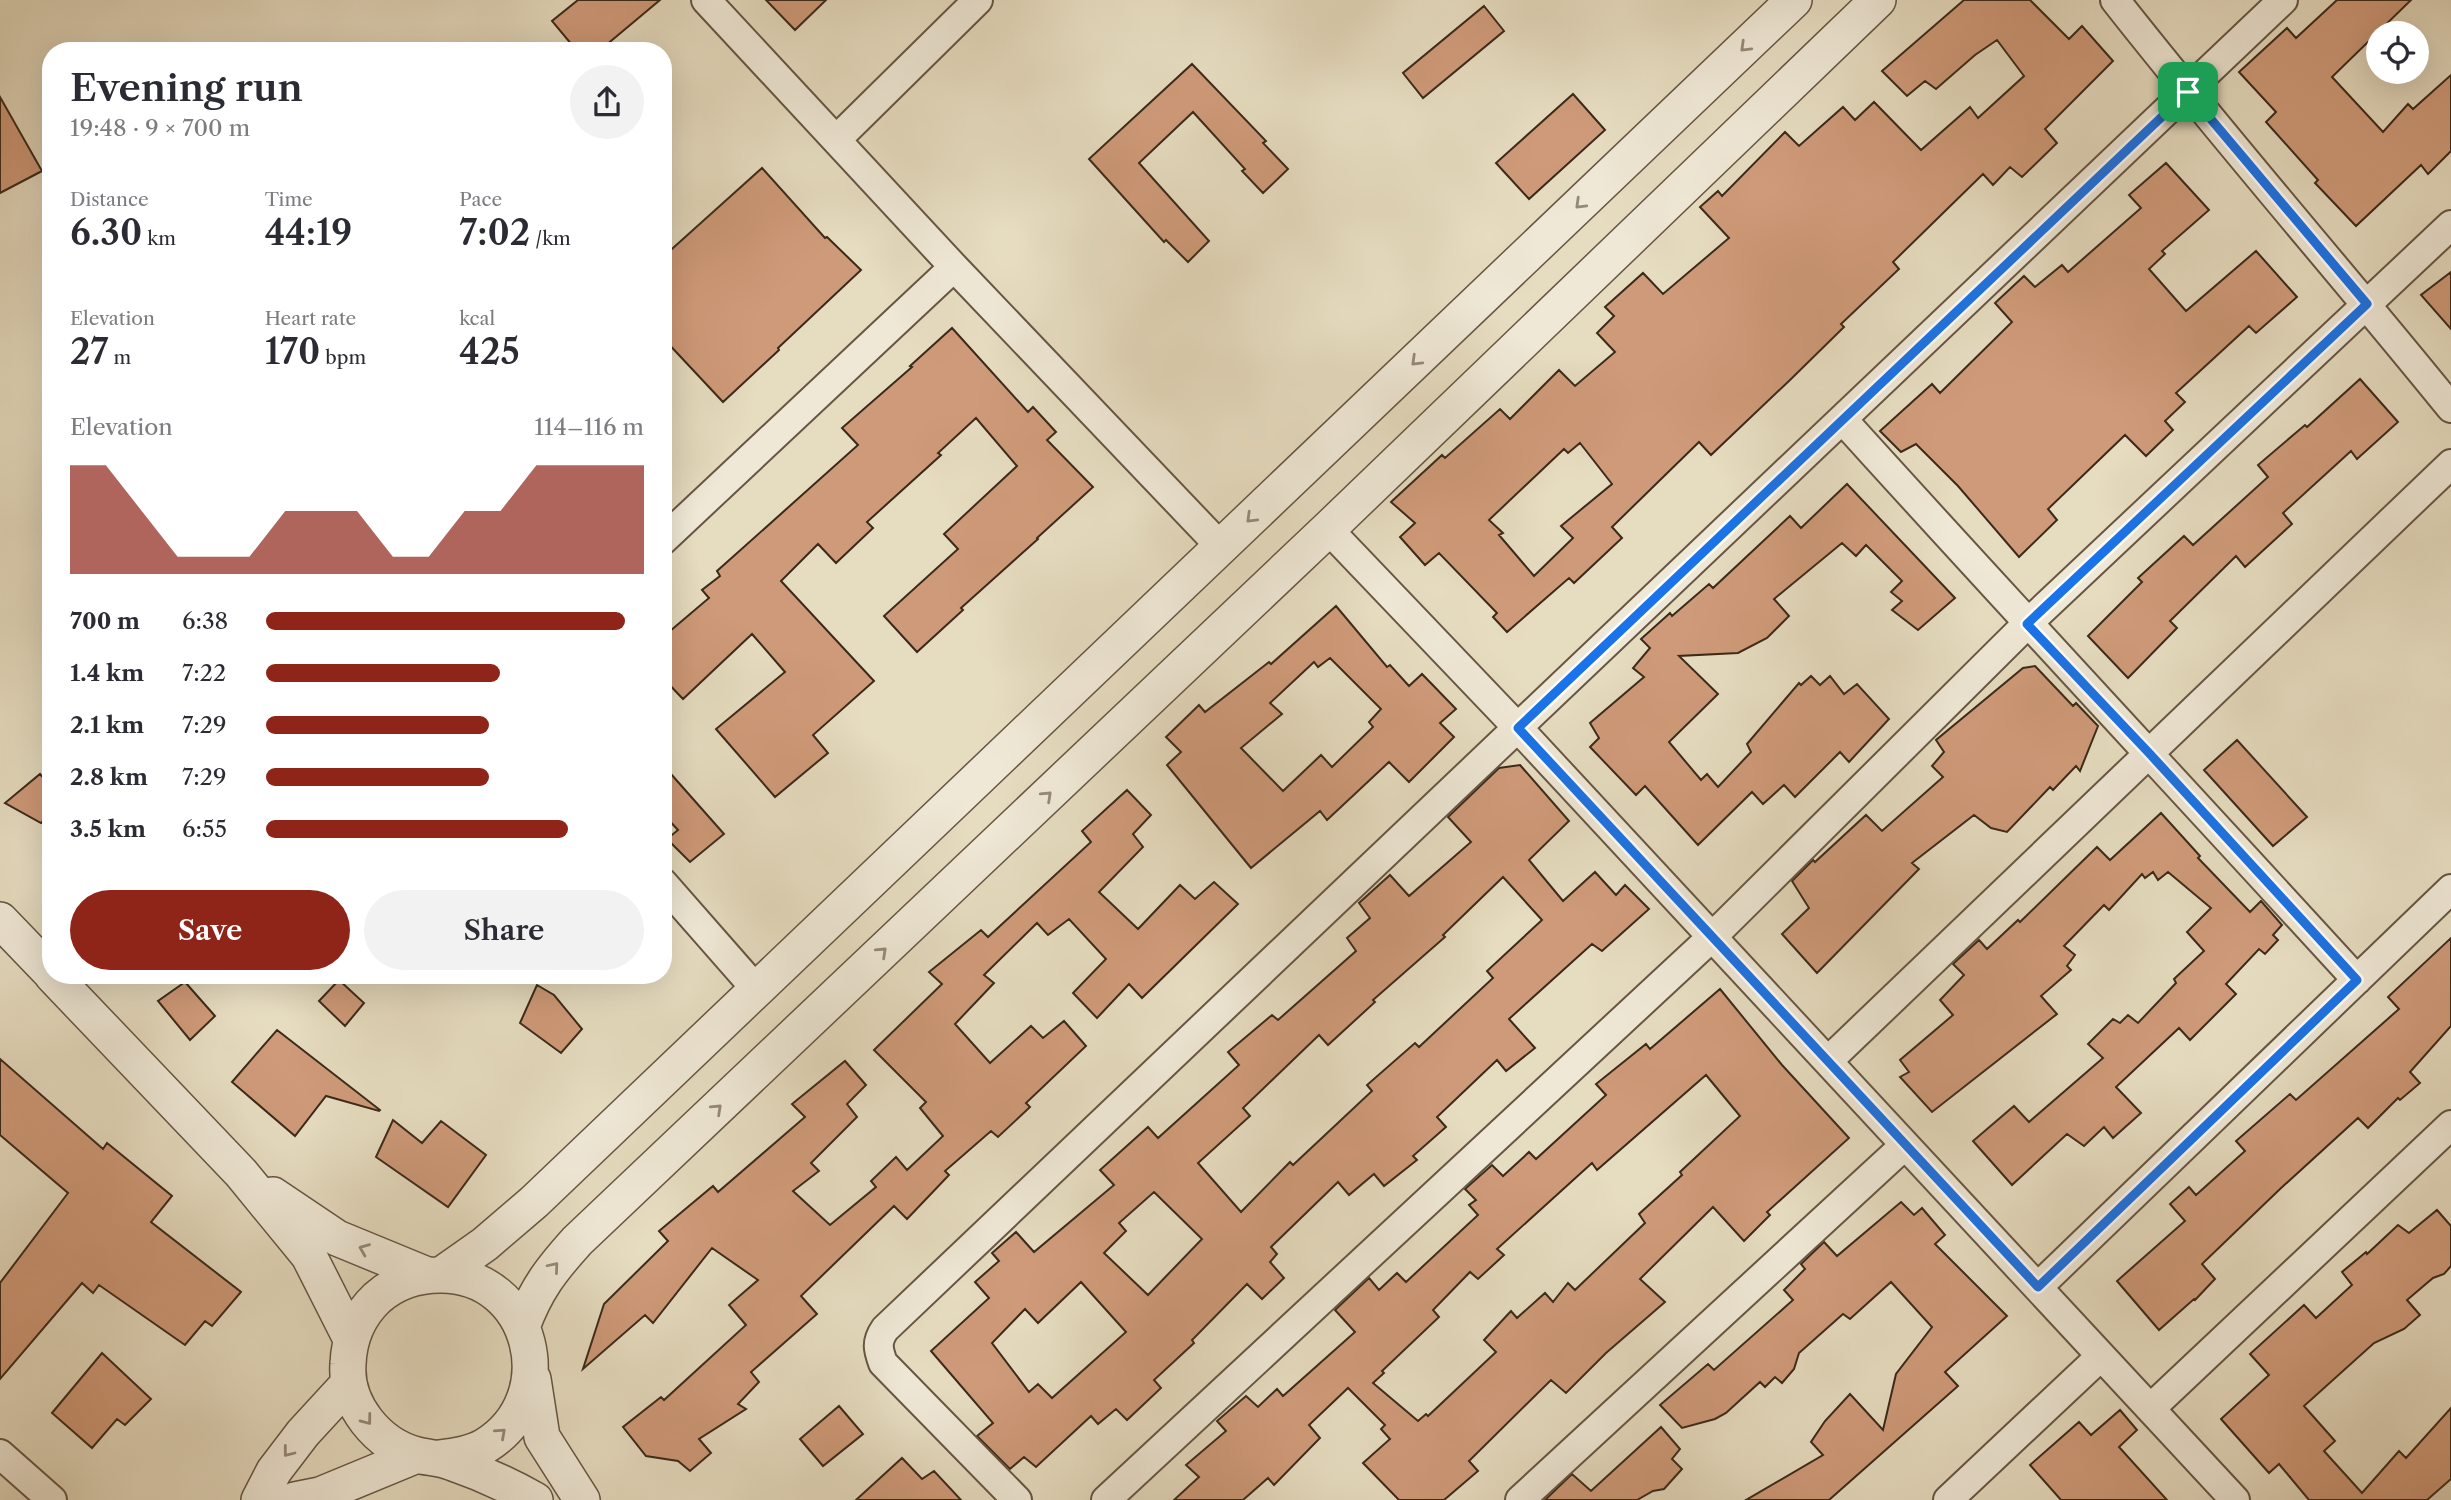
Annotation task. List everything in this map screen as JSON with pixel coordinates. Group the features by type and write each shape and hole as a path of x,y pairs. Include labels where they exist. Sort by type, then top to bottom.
{"street":[{"path":"706,0 954,267 1221,547"},
{"path":"836,140 978,0"},
{"path":"535,1500 495,1478 395,1446 376,1433 351,1394 347,1371 351,1339 368,1307 385,1291 405,1280 434,1275 485,1244 534,1202 1794,0"},
{"path":"522,1327 548,1274 577,1241 1328,529 1878,0"},
{"path":"2115,0 2188,92 2451,408"},
{"path":"1017,1500 883,1363 877,1348 885,1329 2283,0"},
{"path":"1106,1500 1712,937 2027,624 2451,225"},
{"path":"672,532 954,267"},
{"path":"1843,420 2027,624 2357,980"},
{"path":"1828,1061 2451,464"},
{"path":"1328,529 1518,728 2235,1500"},
{"path":"2038,1287 2451,889"},
{"path":"672,893 756,989"},
{"path":"0,920 42,964"},
{"path":"61,984 241,1173 309,1256 351,1339"},
{"path":"2151,1408 2451,1125"},
{"path":"1520,1500 1905,1145"},
{"path":"241,1173 337,1238 434,1275 472,1280 493,1291 510,1307 530,1348 531,1372 542,1437 582,1500"},
{"path":"1948,1500 2100,1357"},
{"path":"295,1500 320,1495 428,1456 462,1455 484,1447 503,1433 518,1415 527,1394 531,1372"},
{"path":"259,1500 274,1471 303,1433 349,1383"},
{"path":"0,1454 52,1500"}],"building":[{"path":"578,0 660,0 610,42 570,42 552,21"},
{"path":"766,0 826,0 795,30"},
{"path":"1964,0 2030,0 2069,39 2082,26 2113,61 2045,129 2057,143 2022,177 2010,167 1993,185 1983,174 1893,262 1899,269 1841,324 1844,327 1790,380 1711,455 1699,442 1612,527 1622,538 1574,583 1569,578 1507,632 1493,617 1497,613 1439,553 1425,565 1400,537 1415,523 1391,502 1442,455 1445,458 1500,409 1510,419 1559,370 1575,386 1615,352 1597,333 1614,316 1605,307 1643,273 1663,294 1729,238 1700,207 1718,191 1722,196 1785,132 1799,146 1843,107 1855,120 1874,102 1921,150 1970,107 1978,118 2024,76 1997,40 1936,89 1925,81 1907,96 1882,71","holes":["1580,443 1612,484 1561,526 1573,538 1534,576 1499,535 1503,533 1489,520 1564,449 1568,453"]},
{"path":"2337,0 2411,0 2389,21 2366,21 2366,44 2332,77 2383,132 2408,104 2413,109 2451,75 2451,151 2428,174 2421,165 2356,226 2315,183 2318,180 2266,122 2276,112 2239,72 2287,28 2296,38"},
{"path":"1484,6 1504,31 1423,98 1403,73"},
{"path":"1192,64 1266,141 1263,143 1288,169 1263,193 1193,112 1139,163 1209,241 1188,262 1166,240 1164,242 1089,159"},
{"path":"1573,94 1605,130 1529,199 1496,163"},
{"path":"0,97 42,171 0,193"},
{"path":"2166,163 2209,210 2162,251 2165,254 2149,269 2186,311 2256,251 2297,297 2256,333 2249,326 2176,393 2185,402 2165,421 2173,430 2146,456 2125,435 2048,509 2057,520 2019,557 1958,486 1916,444 1901,452 1880,431 1932,384 1940,393 2012,322 1995,303 2024,276 2035,287 2062,265 2068,272 2141,208 2129,195"},
{"path":"762,168 825,238 861,270 723,402 672,348 672,249"},
{"path":"2451,272 2451,329 2421,295"},
{"path":"952,328 1028,412 1033,407 1056,432 1047,440 1093,487 917,652 884,616 958,549 944,534 1017,466 976,418 938,453 941,455 867,522 873,528 836,563 818,544 781,581 874,681 813,735 828,753 775,797 716,729 785,672 752,634 683,699 672,687 672,629 709,598 702,590 720,576 717,571 858,445 842,428 912,367 910,366"},
{"path":"2360,379 2398,422 2357,459 2351,451 2283,513 2292,524 2245,567 2236,556 2170,621 2177,628 2128,678 2088,636 2142,582 2138,578 2184,536 2193,545 2268,477 2258,465 2305,425 2307,427"},
{"path":"1847,484 1955,598 1918,630 1892,610 1902,601 1891,592 1902,581 1866,545 1856,556 1842,543 1774,599 1789,616 1767,638 1738,653 1679,656 1718,694 1669,742 1701,780 1707,774 1718,787 1751,752 1747,744 1799,683 1801,685 1811,676 1820,685 1830,676 1844,694 1857,684 1889,719 1849,762 1840,752 1795,797 1784,785 1763,804 1752,792 1698,845 1645,786 1636,795 1590,747 1599,738 1590,723 1644,677 1633,668 1650,648 1641,639 1709,584 1713,588 1790,516 1801,528"},
{"path":"1336,606 1387,667 1390,665 1409,686 1422,674 1456,709 1440,723 1454,737 1409,782 1389,762 1327,820 1320,811 1251,868 1167,765 1181,752 1166,737 1199,705 1205,712 1269,662 1271,664","holes":["1330,658 1381,709 1369,722 1373,727 1332,767 1321,755 1283,791 1241,748 1282,714 1270,703 1314,662 1318,667"]},
{"path":"2035,666 2073,706 2076,703 2098,726 2080,771 2076,766 2053,790 2050,787 2007,832 1991,828 1974,815 1912,863 1919,869 1817,973 1782,934 1809,908 1792,881 1866,815 1882,831 1943,777 1932,766 1944,752 1936,740 2023,668"},
{"path":"2237,740 2307,817 2273,846 2204,770"},
{"path":"1520,765 1569,821 1529,860 1563,901 1595,872 1616,895 1625,885 1649,909 1602,951 1592,944 1509,1019 1535,1048 1506,1071 1497,1060 1437,1117 1446,1127 1413,1156 1417,1160 1384,1186 1374,1174 1349,1195 1338,1182 1271,1247 1277,1254 1270,1262 1284,1278 1262,1299 1247,1284 1192,1340 1194,1343 1154,1380 1161,1388 1127,1420 1116,1409 1098,1424 1091,1416 1036,1467 1024,1457 1010,1469 977,1436 993,1423 931,1351 989,1298 975,1282 999,1261 992,1253 1016,1232 1034,1252 1114,1185 1100,1170 1148,1127 1158,1138 1239,1065 1228,1052 1272,1015 1278,1020 1356,951 1347,938 1370,918 1359,903 1390,875 1409,896 1471,842 1448,817 1499,768","holes":["1503,877 1542,920 1487,971 1493,978 1419,1047 1415,1043 1367,1085 1372,1091 1293,1165 1290,1162 1241,1212 1198,1163 1250,1116 1243,1108 1319,1035 1328,1045 1375,1002 1373,1000 1445,937 1443,935","1154,1192 1202,1239 1148,1295 1104,1253 1126,1231 1119,1223","1081,1282 1126,1332 1052,1398 1038,1384 1029,1392 992,1343 1025,1309 1038,1323"]},
{"path":"40,774 42,776 41,823 5,803"},
{"path":"672,775 724,834 690,862 672,844 672,835 678,830 672,824"},
{"path":"1127,790 1151,815 1133,834 1143,847 1099,892 1138,929 1180,885 1195,899 1214,882 1238,904 1142,998 1129,984 1097,1018 1073,993 1106,959 1069,919 1048,935 1037,923 984,975 994,983 955,1024 990,1063 1031,1026 1043,1038 1064,1021 1086,1046 1026,1103 1030,1107 998,1137 991,1131 945,1171 949,1175 907,1219 894,1206 801,1296 817,1314 751,1372 759,1382 738,1404 746,1409 699,1439 711,1453 690,1471 678,1461 646,1456 623,1427 661,1397 664,1400 746,1325 729,1305 758,1280 712,1248 653,1323 645,1315 583,1369 604,1304 668,1241 659,1231 713,1186 718,1192 805,1117 792,1104 845,1061 866,1085 847,1104 857,1117 811,1163 819,1171 793,1191 830,1225 876,1187 871,1181 896,1157 907,1170 943,1136 920,1108 926,1102 874,1050 942,984 929,972 981,930 988,937 1091,842 1082,831"},
{"path":"2161,813 2200,856 2198,858 2250,912 2261,901 2282,925 2273,935 2278,940 2265,954 2259,949 2226,984 2236,994 2190,1040 2179,1028 2116,1087 2141,1113 2113,1138 2104,1127 2084,1146 2067,1134 2012,1185 1973,1141 2014,1106 2029,1122 2103,1058 2088,1044 2113,1019 2120,1023 2128,1015 2138,1023 2176,983 2174,979 2204,951 2187,932 2211,908 2168,872 2158,880 2153,872 2145,878 2142,874 2109,910 2104,905 2064,946 2075,955 2067,966 2071,970 2041,996 2057,1014 1932,1112 1900,1077 1909,1072 1900,1060 1953,1015 1940,1000 1964,975 1953,964 1979,940 1987,949 2018,920 2020,922 2097,847 2110,860"},
{"path":"2451,938 2451,1026 2410,1072 2420,1083 2400,1100 2398,1098 2368,1128 2358,1118 2280,1189 2202,1264 2215,1279 2159,1330 2117,1281 2185,1221 2170,1204 2189,1187 2196,1195 2245,1151 2236,1141 2290,1094 2296,1100 2399,1009 2388,997"},
{"path":"182,984 187,984 215,1016 190,1040 158,1001"},
{"path":"335,984 343,984 364,1003 345,1026 319,1001"},
{"path":"537,985 554,995 582,1029 561,1053 520,1023"},
{"path":"1720,989 1782,1065 1849,1138 1767,1212 1770,1215 1744,1241 1713,1207 1640,1279 1665,1302 1606,1353 1566,1393 1551,1380 1469,1461 1478,1471 1444,1500 1399,1500 1363,1463 1390,1439 1381,1429 1385,1425 1348,1388 1309,1425 1320,1438 1274,1485 1268,1478 1243,1500 1174,1500 1199,1477 1186,1465 1226,1431 1217,1421 1246,1396 1258,1407 1277,1389 1283,1396 1355,1332 1335,1310 1369,1278 1379,1290 1397,1273 1406,1282 1478,1215 1469,1205 1476,1200 1465,1189 1492,1165 1503,1176 1529,1152 1536,1159 1606,1095 1596,1084 1646,1044 1650,1049","holes":["1706,1075 1740,1116 1639,1214 1645,1223 1575,1290 1568,1283 1553,1302 1545,1293 1517,1318 1511,1311 1484,1340 1496,1352 1428,1416 1426,1414 1418,1421 1373,1383 1384,1373 1382,1371 1439,1317 1433,1310 1470,1272 1478,1279 1504,1255 1497,1249 1592,1163 1597,1170"]},
{"path":"277,1030 380,1110 326,1096 295,1136 232,1082"},
{"path":"0,1059 103,1149 107,1143 172,1196 151,1222 241,1292 212,1326 205,1321 185,1345 99,1285 93,1293 82,1283 0,1379 0,1283 68,1193 0,1135"},
{"path":"393,1120 422,1143 441,1121 486,1155 448,1207 376,1157"},
{"path":"1901,1202 1914,1215 1922,1208 1945,1235 1935,1244 2007,1316 1945,1372 1958,1386 1829,1500 1746,1500 1823,1455 1811,1442 1825,1421 1850,1394 1883,1430 1896,1374 1932,1327 1891,1282 1850,1319 1843,1314 1799,1353 1794,1369 1782,1383 1775,1377 1765,1387 1760,1382 1726,1413 1715,1419 1682,1428 1660,1405 1708,1364 1714,1370 1793,1300 1784,1290 1805,1269 1801,1264 1824,1242 1837,1256"},
{"path":"2437,1210 2451,1226 2451,1266 2407,1300 2420,1315 2404,1329 2374,1343 2304,1406 2335,1441 2324,1451 2362,1493 2399,1451 2406,1458 2451,1408 2451,1479 2427,1500 2309,1500 2279,1464 2269,1473 2221,1419 2269,1375 2250,1354 2304,1305 2316,1318 2352,1285 2342,1272 2366,1252 2367,1254 2398,1225 2409,1233"},
{"path":"102,1353 151,1399 125,1425 117,1419 92,1448 52,1413"},
{"path":"839,1406 863,1434 823,1466 800,1439"},
{"path":"2120,1410 2137,1430 2119,1447 2167,1500 2061,1500 2030,1465 2079,1422 2091,1435"},
{"path":"1661,1427 1680,1449 1672,1459 1682,1469 1664,1489 1653,1491 1637,1500 1545,1500 1572,1474 1591,1491"},
{"path":"902,1458 922,1479 934,1471 961,1500 856,1500"}],"route":[{"path":"2188,92 2367,304 2027,624 2357,980 2038,1287 1518,728 2188,92"}]}
